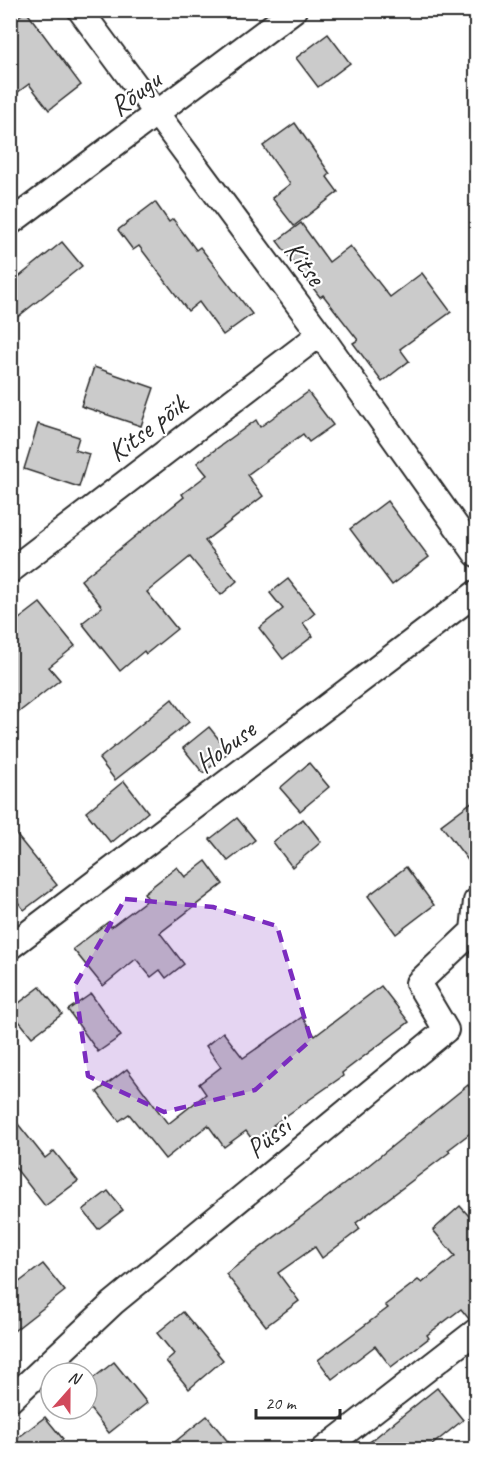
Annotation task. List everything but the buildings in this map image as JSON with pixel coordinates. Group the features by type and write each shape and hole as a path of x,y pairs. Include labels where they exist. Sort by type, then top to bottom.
{"street":[{"name":"Kitse","path":"80,10 320,334 477,554"},
{"name":"Rõugu","path":"10,223 157,115 294,10"},
{"name":"Kitse põik","path":"10,571 320,334"},
{"name":"Hobuse","path":"10,947 477,593"},
{"name":"Püssi","path":"10,1400 113,1303 446,1030 418,982 473,931 477,901"},
{"path":"323,1449 477,1331"}],"highlighted area":[{"path":"125,899 213,907 277,926 311,1040 255,1090 164,1112 88,1076 75,985"}]}
